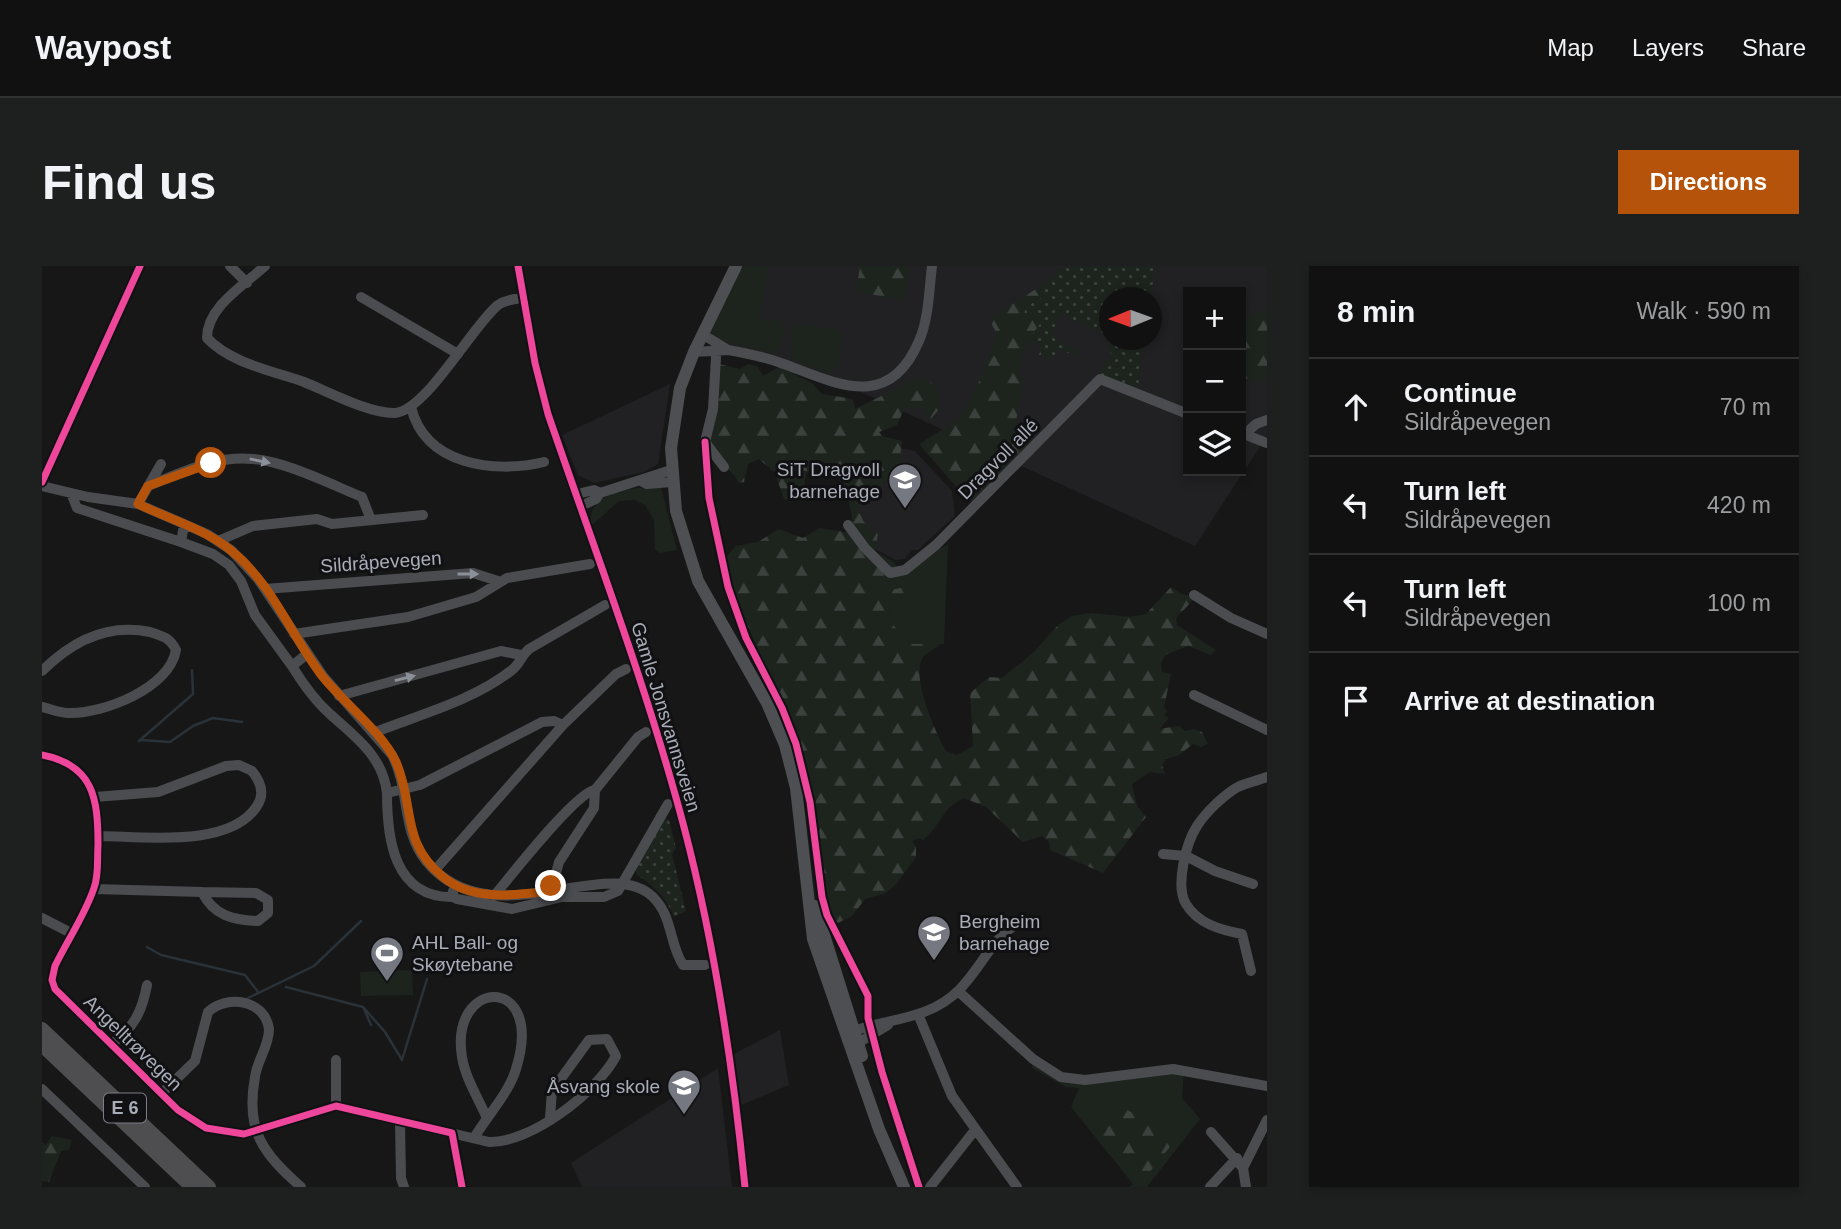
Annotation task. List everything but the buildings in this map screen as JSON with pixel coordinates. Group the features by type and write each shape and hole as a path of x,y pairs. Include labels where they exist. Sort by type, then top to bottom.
{"highway":[{"name":"E 6","path":"42,1029 209,1187"},
{"name":"E 6","path":"42,1045 192,1187"}],"main road":[{"path":"736,266 694,352 677,404 671,476 680,532 698,581 767,703 785,745 796,788 813,939 886,1127 886,1138 904,1187"}],"street":[{"path":"140,266 42,484 71,493 138,504 218,541 243,561 265,589 307,654 395,761 415,842 435,870 453,884 495,896 620,888 646,891 657,902 671,924 683,965 705,965"},
{"path":"230,266 247,283"},
{"path":"265,266 215,312 209,323 207,338 214,345 254,364 368,407 397,413 411,407 496,306 523,298"},
{"name":"Gamle Jonsvannsveien","path":"518,266 548,414 665,760 696,872 721,997 745,1187"},
{"path":"694,352 728,350 782,363 837,385 852,388 877,383 895,375 908,361 920,339 932,266"},
{"path":"361,297 458,354"},
{"path":"702,334 728,350"},
{"path":"716,356 713,409 705,442 724,467"},
{"name":"Dragvoll allé","path":"848,525 864,548 890,573 905,570 956,526 1100,379 1185,413"},
{"path":"411,407 414,422 431,442 457,460 521,467 544,462"},
{"path":"1246,431 1267,421"},
{"path":"1246,434 1267,443"},
{"path":"148,486 199,466 248,458 269,462 362,497 371,520"},
{"path":"138,504 161,464"},
{"path":"581,506 596,499 600,493 641,481 647,484 671,476"},
{"path":"577,494 594,490 600,493"},
{"path":"71,493 77,508 181,542 213,554 229,565 241,581 255,615 282,649 311,694 363,743 378,762 387,793 390,848 397,863 418,886 433,895 512,909 562,897 604,897 620,888 668,804"},
{"path":"218,541 239,529 253,526 317,519 332,524 423,515"},
{"path":"181,542 184,526"},
{"name":"Sildråpevegen","path":"294,634 351,627 425,612 476,597 498,581 590,564"},
{"name":"Sildråpevegen","path":"265,589 473,573 498,581"},
{"path":"1194,594 1231,618 1267,634"},
{"path":"373,733 481,689 514,669 521,655 605,605"},
{"path":"42,671 72,646 106,631 120,628 160,635 171,640 176,650 169,668 137,693 118,703 99,710 67,713 42,707"},
{"path":"339,695 501,651 521,655"},
{"path":"292,666 307,654"},
{"path":"435,870 563,726 616,674 626,669"},
{"path":"1194,695 1267,730"},
{"path":"387,793 403,790 441,775 547,721 563,726"},
{"path":"495,896 638,737 646,732"},
{"name":"Angelltrøvegen","path":"42,755 68,763 78,770 95,797 98,836 94,889 55,966 52,980 55,989 178,1110 206,1128 226,1133 255,1132 335,1106"},
{"path":"95,797 158,792 233,765 252,771 261,792 259,803 247,818 221,831 192,836 98,836"},
{"path":"1251,971 1242,934 1218,929 1194,914 1184,901 1182,883 1186,856 1197,826 1219,802 1237,788 1267,777"},
{"path":"551,891 556,867 594,808 590,791"},
{"path":"1163,854 1186,856 1215,871 1253,884"},
{"path":"453,884 453,897"},
{"path":"94,889 202,892 259,894 268,900 268,912 258,921 224,916 210,905 202,892"},
{"path":"42,918 71,933"},
{"path":"853,1038 934,1007 958,991 999,936 1015,925"},
{"name":"Angelltrøvegen","path":"112,1044 129,1031 142,1012 147,985"},
{"path":"958,991 1033,1059 1061,1077 1085,1080 1173,1069 1267,1086"},
{"path":"474,1138 513,1076 522,1035 523,1021 518,1009 505,999 492,996 473,1005 462,1022 464,1065 486,1116"},
{"name":"Angelltrøvegen","path":"162,1093 184,1074 195,1060 208,1012 227,1002 248,1002 262,1013 270,1029 254,1076 255,1132"},
{"path":"918,1014 947,1086 1017,1187"},
{"path":"337,1060 335,1106 474,1138 509,1142 527,1134 550,1118 608,1072 616,1056 607,1039 589,1040 579,1052 552,1091 550,1118"},
{"path":"42,1089 145,1187"},
{"path":"1243,1168 1267,1120"},
{"path":"400,1122 401,1178 404,1187"},
{"path":"930,1187 975,1130"},
{"path":"255,1132 275,1164 301,1187"},
{"path":"1211,1132 1237,1158 1243,1168 1246,1187"},
{"path":"1210,1187 1237,1158"}],"shaded area":[{"path":"738,266 1267,266 1267,436 1246,468 1246,287 1183,287 1183,476 1241,476 1195,546 852,388 718,342 709,331"},
{"path":"670,384 658,464 644,472 594,483 578,475 562,435"},
{"name":"SiT Dragvoll barnehage","path":"901,448 915,451 952,491 955,516 918,550 912,550 905,559 896,560 874,549 848,490 864,460"},
{"path":"780,1030 789,1085 739,1106 734,1054"},
{"name":"Åsvang skole","path":"718,1068 732,1187 582,1187 571,1163"}],"green space":[{"path":"742,266 768,266 760,318 780,321 784,329 780,348 773,354 718,340 712,331"},
{"path":"860,266 909,266 905,300 856,292"},
{"path":"1067,266 1154,266 1153,287 1099,287 1099,332 1060,314 1051,336 1077,350 1075,356 1059,349 1051,360 1039,355 1042,346 1028,341 1042,321 1042,316 1024,313 1027,306 1043,297 1044,284"},
{"path":"1044,284 1043,297 1027,306 1024,312 1042,316 1042,321 1028,341 1018,370 1024,383 1015,425 1037,440 977,503 967,499 919,444 956,421 977,387 997,334 989,319"},
{"path":"1267,309 1267,381 1246,379 1246,318"},
{"path":"796,325 843,331 839,364 832,371 822,372 791,359 792,331"},
{"path":"1109,350 1143,350 1138,389 1098,375 1111,354"},
{"path":"719,364 740,369 749,364 758,367 763,376 779,367 812,383 822,394 853,399 855,409 914,380 923,378 938,387 940,408 930,420 925,417 925,408 905,407 897,425 879,432 882,436 902,441 899,467 858,509 864,522 878,534 875,551 895,563 897,570 887,591 905,587 912,593 889,612 893,625 911,644 941,644 923,657 920,677 926,705 946,751 957,755 973,746 970,693 989,677 1002,678 1034,652 1058,625 1072,616 1091,613 1130,617 1146,614 1171,587 1181,594 1196,597 1176,618 1177,625 1216,650 1211,655 1188,646 1165,655 1161,663 1162,672 1171,674 1164,707 1167,711 1164,715 1169,718 1159,729 1179,726 1185,731 1194,729 1202,732 1208,744 1201,747 1193,744 1179,755 1166,759 1162,765 1165,774 1150,772 1132,784 1137,806 1146,817 1103,873 1050,850 1049,842 1042,836 1023,842 986,807 964,798 945,812 923,840 919,838 912,841 916,847 916,857 886,893 865,899 852,916 838,923 829,914 816,809 806,762 786,706 765,666 734,593 726,557 736,546 758,542 779,529 803,538 819,528 851,533 851,510 838,477 816,468 806,473 803,493 797,501 784,499 775,473 759,459 748,464 744,482 739,483 708,442"},
{"path":"661,487 677,550 660,553 655,550 654,520 645,505 635,500 619,501 592,525 591,514 595,505 604,498 627,490"},
{"path":"948,544 944,644 911,644 893,625 889,612 912,592 887,591 893,576 908,570"},
{"path":"665,818 669,820 676,848 672,854 686,911 674,917 659,893 637,875 635,867"},
{"name":"AHL Ball- og Skøytebane","path":"412,970 413,995 361,996 360,972"},
{"path":"1033,1059 1061,1077 1184,1072 1182,1098 1200,1119 1147,1187 1130,1187 1133,1184 1071,1107 1079,1088 1066,1087 1032,1068"},
{"path":"1121,1107 1152,1122 1173,1143 1145,1178 1092,1125"},
{"path":"52,1136 72,1140 69,1150 61,1151 49,1182 42,1181 42,1142 46,1145"}],"waterway":[{"path":"139,741 193,694 192,670"},
{"path":"141,740 170,742 193,726 213,718 242,722"},
{"path":"248,998 314,966 361,921"},
{"path":"147,947 161,955 245,975 258,992"},
{"path":"286,987 363,1007 385,1032 402,1060 427,979"},
{"path":"364,1009 371,1025"}],"cycle path":[{"path":"42,482 140,266"},
{"path":"518,266 535,363 548,414 654,723 695,871 722,1006 745,1187"},
{"path":"705,442 709,498 728,587 746,638 782,708 796,744 810,802 822,897 827,915 868,996 868,1018 882,1072 919,1187"},
{"path":"42,755 73,767 83,776 94,799 98,828 96,883 86,908 55,966 52,980 55,989 178,1110 206,1128 244,1134 336,1106 452,1133 462,1187"}],"place":[{"name":"SiT Dragvoll barnehage","path":"905,510"},
{"name":"Bergheim barnehage","path":"934,962"},
{"name":"AHL Ball- og Skøytebane","path":"387,983"},
{"name":"Åsvang skole","path":"684,1116"}],"route":[{"path":"211,463 148,486 138,504 207,534 231,550 251,570 323,676 392,755 399,770 407,819 415,842 427,862 444,878 465,889 495,896 551,891 551,886"}]}
